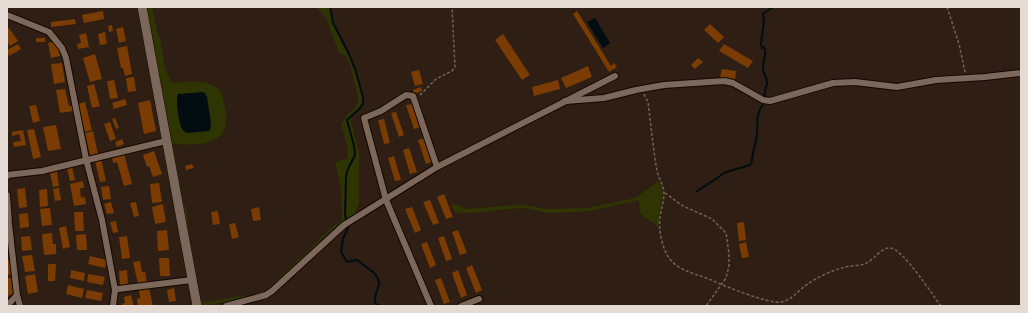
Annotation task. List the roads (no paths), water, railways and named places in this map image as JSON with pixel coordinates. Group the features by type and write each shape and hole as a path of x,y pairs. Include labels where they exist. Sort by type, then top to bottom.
{"main road":[{"path":"142,7 197,306"}],"street":[{"path":"7,14 49,32 62,48 66,58 86,159 102,220 115,290 113,306"},
{"path":"565,101 604,98 664,85 724,81 733,83 763,100 770,101 832,83 855,82 897,86 936,80 1021,73"},
{"path":"226,306 266,295 344,225 437,167 615,76"},
{"path":"431,306 386,200 364,118 380,111 406,95 413,96 437,167"},
{"path":"7,176 42,171 86,159 166,141"},
{"path":"7,195 17,295 20,306"},
{"path":"115,290 118,288 192,280"},
{"path":"8,306 17,295"},
{"path":"461,306 479,299"}],"waterway":[{"path":"330,7 333,23 355,69 363,97 363,103 360,108 347,120 355,155 346,176 346,219"},
{"path":"765,99 764,93 767,86 763,71 765,50 764,47 762,48 761,44 764,21 763,14 773,7"},
{"path":"696,192 726,172 750,165 757,139 758,114 764,103"},
{"path":"349,225 343,239 341,252 347,262 356,260 359,261 375,274 379,280 375,295 375,303 379,306"}]}
